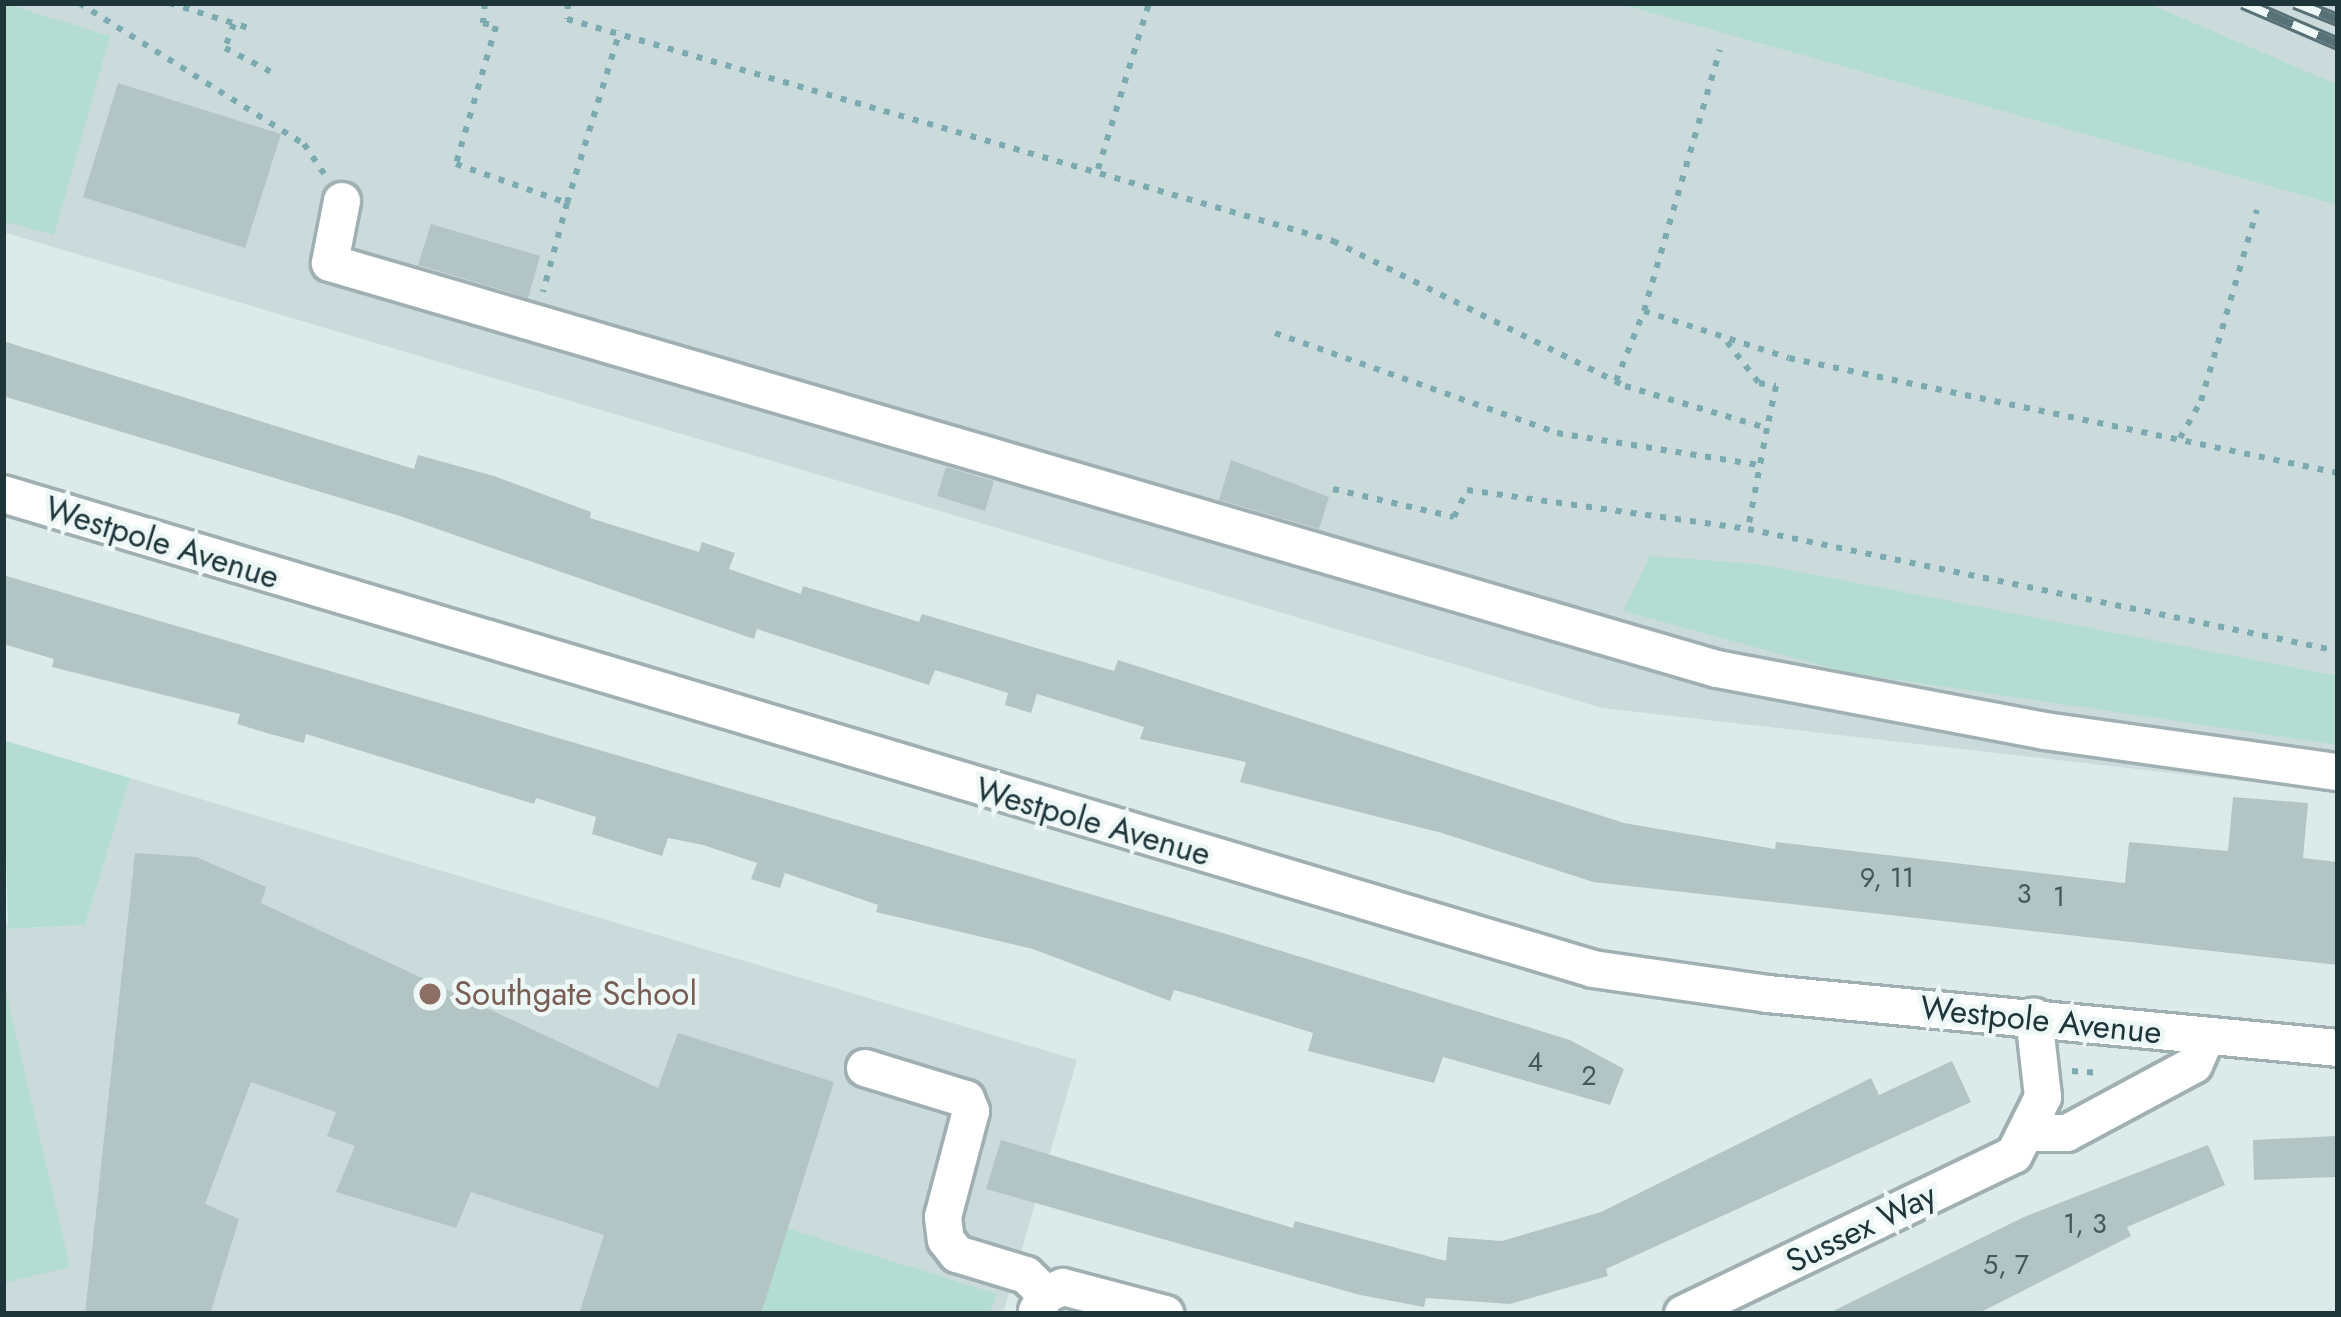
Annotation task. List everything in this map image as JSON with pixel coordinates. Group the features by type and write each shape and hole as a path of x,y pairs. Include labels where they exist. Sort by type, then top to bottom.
{"street":[{"path":"342,201 330,263 1717,669 2044,731 2338,772"},
{"name":"Westpole Avenue","path":"3,494 1593,969 1652,982 2338,1048"},
{"path":"2031,1133 2045,1068 2033,1017"},
{"name":"Sussex Way","path":"1683,1314 2014,1155 2031,1133 2067,1133 2194,1065 2207,1036"},
{"path":"866,1068 966,1099 971,1111 946,1202 946,1240 957,1253 1026,1275 1040,1304 1063,1287 1165,1314"}],"path":[{"path":"79,3 304,144 342,201"},
{"path":"169,3 249,28"},
{"path":"485,3 483,23 496,26 456,164 567,203"},
{"path":"568,3 567,19 1099,169 1333,241 1616,381 1767,428"},
{"path":"1099,169 1149,3"},
{"path":"234,24 225,48 277,75"},
{"path":"534,325 620,31"},
{"path":"1616,381 1644,311 1720,50"},
{"path":"2180,438 2201,401 2257,210"},
{"path":"1644,311 1725,339 2338,473"},
{"path":"1275,333 1557,433 1760,465"},
{"path":"1725,339 1759,383 1776,386 1748,529"},
{"path":"1333,489 1454,517 1467,490 1748,529 2338,651"}],"shaded area":[{"path":"3,3 2338,3 2338,792 1602,708 3,232"},
{"name":"Southgate School","path":"130,778 1077,1060 1003,1314 3,1314 3,912 9,929 85,925"}],"green space":[{"path":"3,3 110,36 54,235 3,221"},
{"path":"1617,3 2147,3 2338,85 2338,205"},
{"path":"1650,556 1758,564 2338,676 2338,745 1846,672 1623,611"},
{"path":"3,740 130,778 85,925 8,929"},
{"path":"3,979 70,1267 3,1283"},
{"path":"786,1228 997,1294 990,1314 759,1314"}],"building":[{"path":"118,83 281,134 245,248 83,197"},
{"path":"431,224 540,256 528,298 418,265"},
{"path":"3,341 414,469 418,455 494,476 591,512 590,518 699,552 702,542 735,553 729,569 801,594 803,586 919,622 922,614 1114,671 1118,660 1624,823 1775,849 1776,842 2125,883 2129,842 2228,851 2233,797 2308,803 2303,858 2338,862 2338,965 1593,882 1442,833 1240,782 1246,762 1140,739 1144,727 1037,694 1031,713 1005,705 1008,693 935,670 929,685 757,629 754,639 400,516 3,396"},
{"path":"1231,460 1329,497 1319,529 1219,500"},
{"path":"946,467 994,481 985,511 937,496"},
{"path":"3,575 1226,934 1570,1040 1624,1069 1610,1105 1443,1057 1434,1083 1308,1051 1313,1033 1174,990 1170,1001 1033,949 876,912 878,905 785,873 780,888 751,879 757,863 703,845 668,838 662,856 592,834 596,817 536,798 534,804 306,734 304,743 270,734 237,724 240,714 52,667 54,659 3,644"},
{"path":"135,853 196,857 266,887 261,903 658,1088 678,1033 834,1082 761,1314 579,1314 604,1235 471,1192 456,1228 336,1192 355,1146 327,1136 336,1112 251,1082 205,1204 239,1219 210,1314 85,1314"},
{"path":"1952,1061 1971,1102 1606,1269 1608,1276 1510,1304 1426,1298 1424,1307 1360,1295 986,1189 1001,1140 1293,1228 1295,1221 1446,1261 1448,1237 1502,1241 1601,1212 1871,1078 1879,1095"},
{"path":"2335,1136 2337,1177 2254,1180 2253,1140"},
{"path":"2208,1145 2225,1185 2127,1227 2131,1236 1977,1314 1827,1314 2024,1217"}],"railway":[{"path":"2243,3 2338,44"},
{"path":"2295,3 2338,20"}],"place":[{"name":"Southgate School","path":"430,994"}]}
